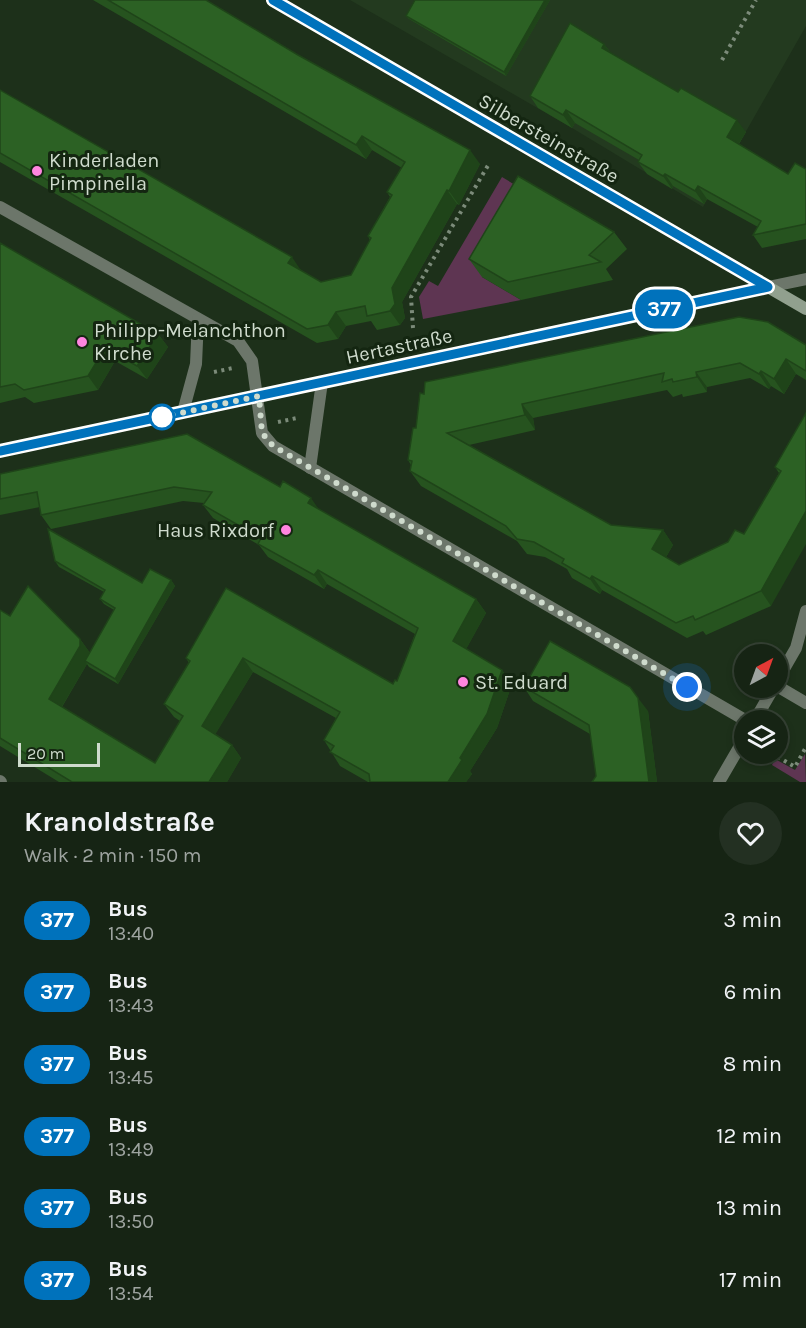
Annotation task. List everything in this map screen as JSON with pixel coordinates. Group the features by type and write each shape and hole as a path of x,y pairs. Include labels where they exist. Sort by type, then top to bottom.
{"street":[{"name":"Silbersteinstraße","path":"273,0 806,309"},
{"path":"0,207 238,341 252,361 259,396 262,433 266,439 309,468 734,714"},
{"name":"Hertastraße","path":"0,451 806,279"},
{"path":"183,412 195,363 198,319"},
{"path":"309,468 322,382"},
{"path":"788,667 801,651 806,611"},
{"path":"788,694 806,703"},
{"path":"719,782 734,756"}],"path":[{"path":"722,60 756,0"},
{"path":"413,328 411,297 490,162"},
{"path":"204,375 237,367"},
{"path":"277,423 300,418"},
{"path":"788,763 795,767 806,748"}],"shaded area":[{"path":"350,0 806,0 806,26 703,207 572,128"},
{"path":"502,177 530,194 482,277 521,300 423,319 419,297 429,281 438,286"},
{"path":"805,754 806,782 800,782 772,765 784,764 795,770"}],"building":[{"path":"108,0 206,0 298,55 470,150 449,191 447,190 392,288 395,304 390,311 367,316 365,306 336,312 328,325 307,329 0,153 0,90 292,257 288,263 321,282 351,275 371,238 368,236 392,195 387,192 405,162 362,136 356,145"},
{"path":"415,0 545,0 504,72 406,16"},
{"path":"570,23 604,44 602,48 678,92 681,88 737,120 727,137 788,174 795,163 806,169 806,224 753,235 761,221 698,186 695,191 665,174 663,176 638,162 642,155 566,110 563,115 530,96"},
{"path":"518,176 614,232 589,255 601,262 508,282 469,259"},
{"name":"Philipp-Melanchthon Kirche","path":"0,243 158,334 137,366 105,348 88,376 24,390 15,384 0,387"},
{"path":"739,317 768,322 806,345 806,371 786,359 774,379 761,371 759,374 740,363 696,372 697,377 673,382 672,379 662,382 664,373 522,404 525,415 447,433 611,525 663,530 652,549 679,565 728,542 735,530 744,534 781,471 775,467 806,413 806,511 761,591 695,620 693,616 676,623 592,576 590,579 562,563 564,559 534,542 517,539 506,526 410,471 412,461 408,460 413,428 416,428 420,393 424,394 425,382"},
{"path":"187,434 280,487 283,481 311,498 308,503 476,599 453,641 502,670 487,714 448,782 370,782 369,774 330,752 334,746 324,740 340,712 243,658 202,726 232,745 209,782 72,782 0,738 0,610 10,616 28,586 80,639 80,646 49,699 155,763 183,716 164,704 190,661 186,658 226,588 393,684 395,680 397,681 418,628 318,570 314,575 258,544 261,538 203,505 212,492 174,487 41,515 37,492 0,499 0,474"},
{"path":"48,529 142,583 150,569 171,580 115,679 85,661 115,608 100,599 105,590 55,561"},
{"path":"550,641 630,687 638,698 649,782 592,782 596,776 589,725 524,687"}],"bus line":[{"name":"377","path":"0,451 768,287 273,0"}],"place":[{"name":"Kinderladen Pimpinella","path":"37,171"},
{"name":"Philipp-Melanchthon Kirche","path":"82,342"},
{"name":"Haus Rixdorf","path":"286,530"},
{"name":"St. Eduard","path":"463,682"}],"route":[{"path":"162,417 259,396 262,433 273,446 687,687"}]}
